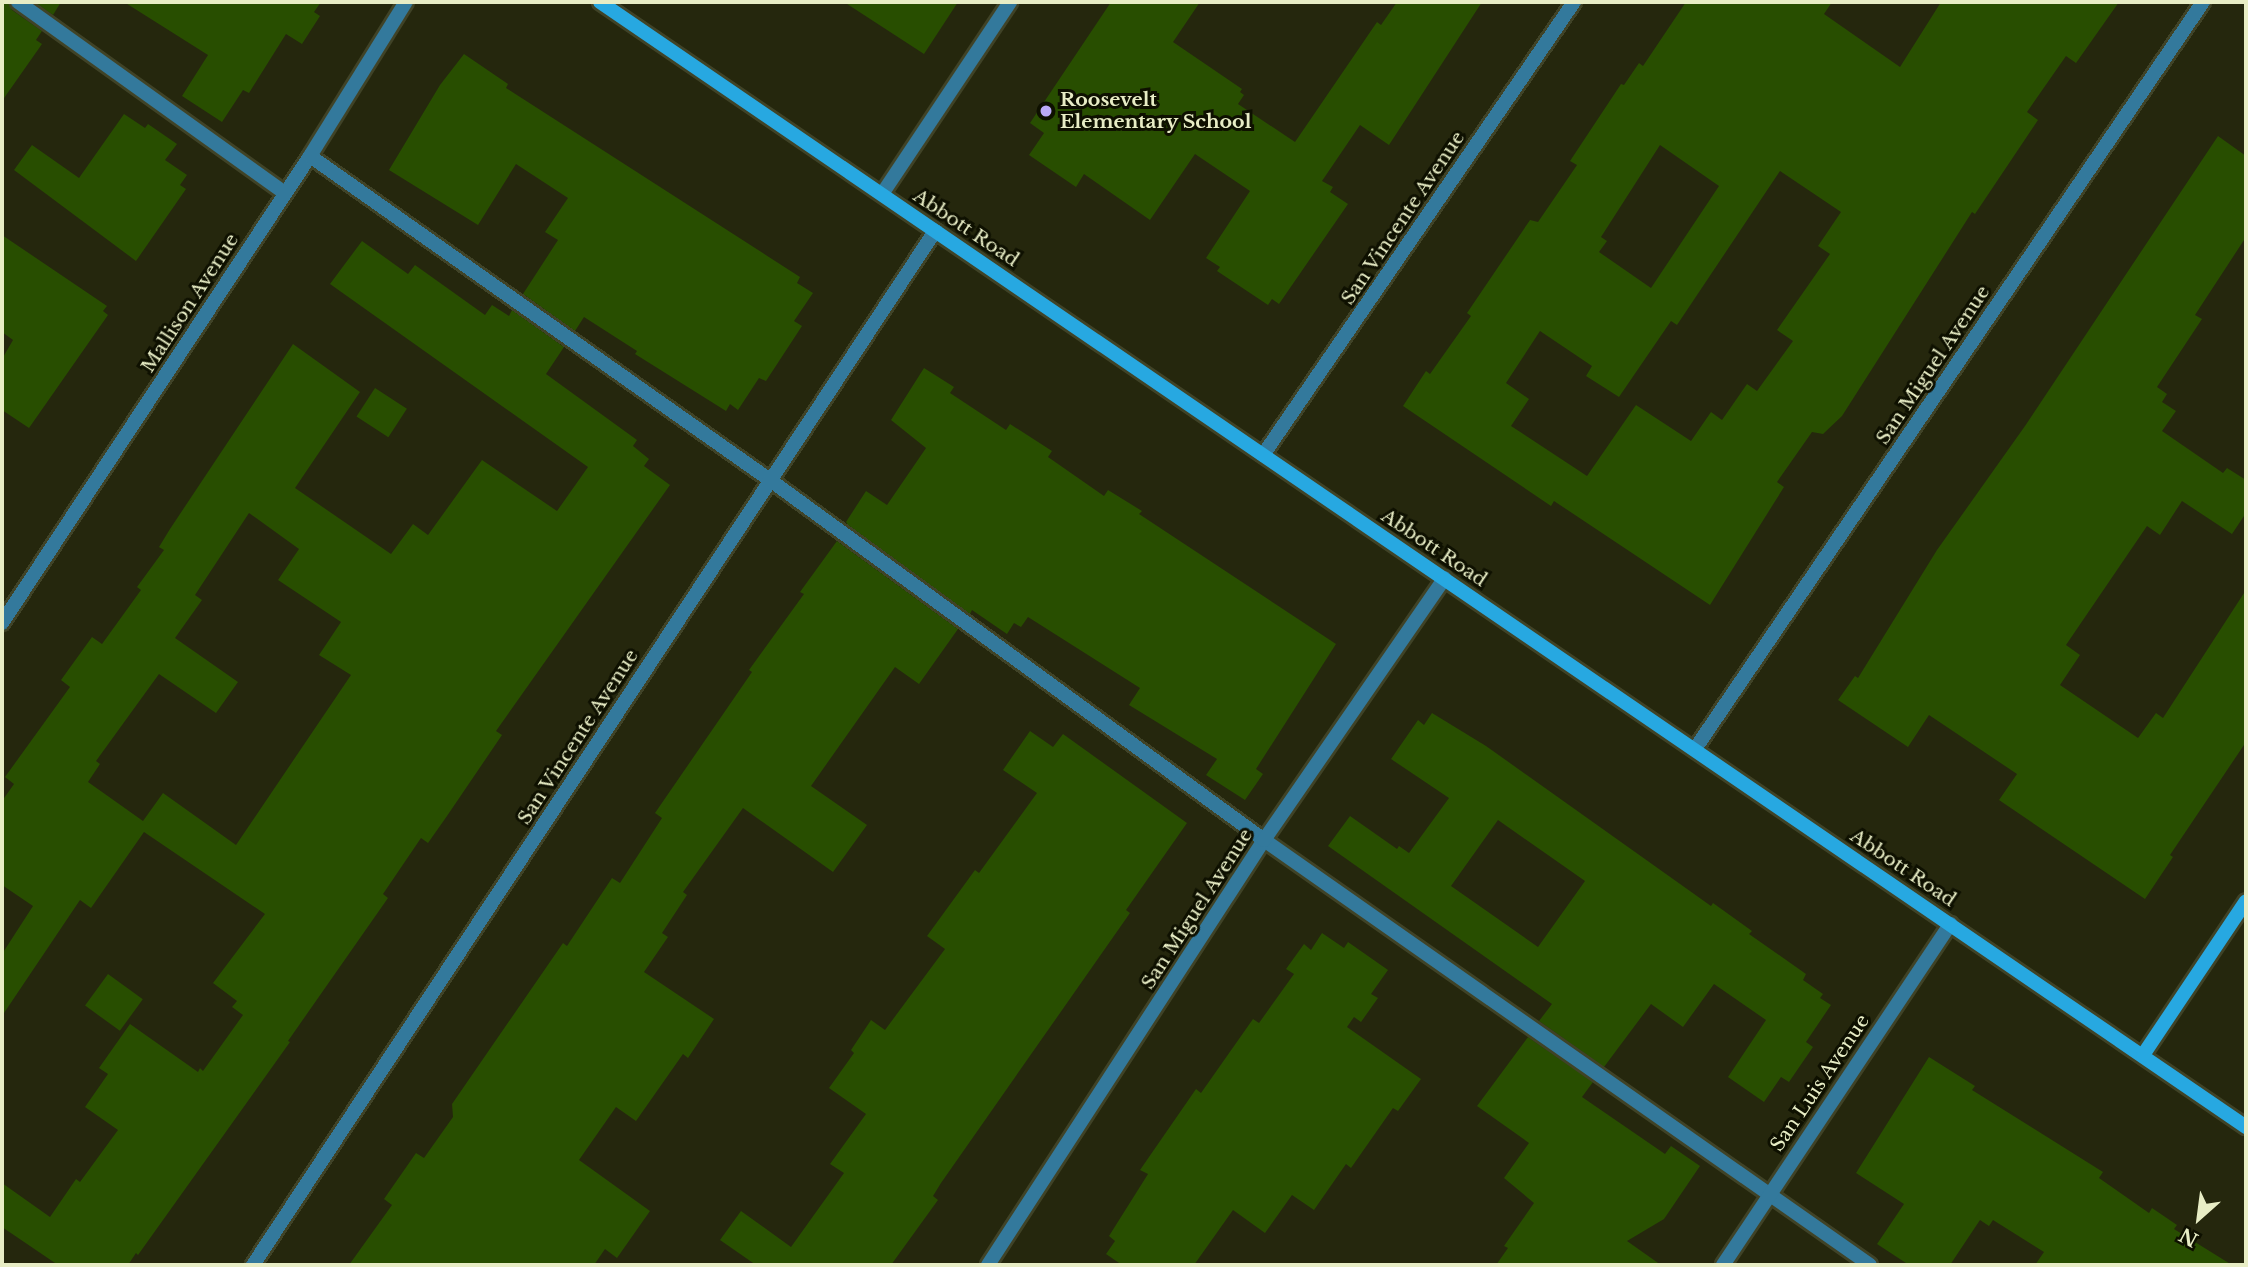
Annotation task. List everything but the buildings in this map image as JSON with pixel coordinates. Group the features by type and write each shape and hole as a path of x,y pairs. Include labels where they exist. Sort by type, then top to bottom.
{"street":[{"path":"19,2 285,193"},
{"name":"Mallison Avenue","path":"2,623 310,156 406,2"},
{"name":"Abbott Road","path":"600,2 2246,1127"},
{"path":"882,194 1010,2"},
{"name":"San Vincente Avenue","path":"1263,455 1574,2"},
{"name":"San Miguel Avenue","path":"1695,749 2203,2"},
{"path":"310,156 770,480 1264,841 1870,1265"},
{"name":"San Vincente Avenue","path":"253,1265 935,231"},
{"name":"San Miguel Avenue","path":"988,1265 1264,841 1445,578"},
{"path":"2143,1055 2246,901"},
{"name":"San Luis Avenue","path":"1723,1265 1950,924"}],"place":[{"name":"Roosevelt Elementary School","path":"1046,111"}]}
